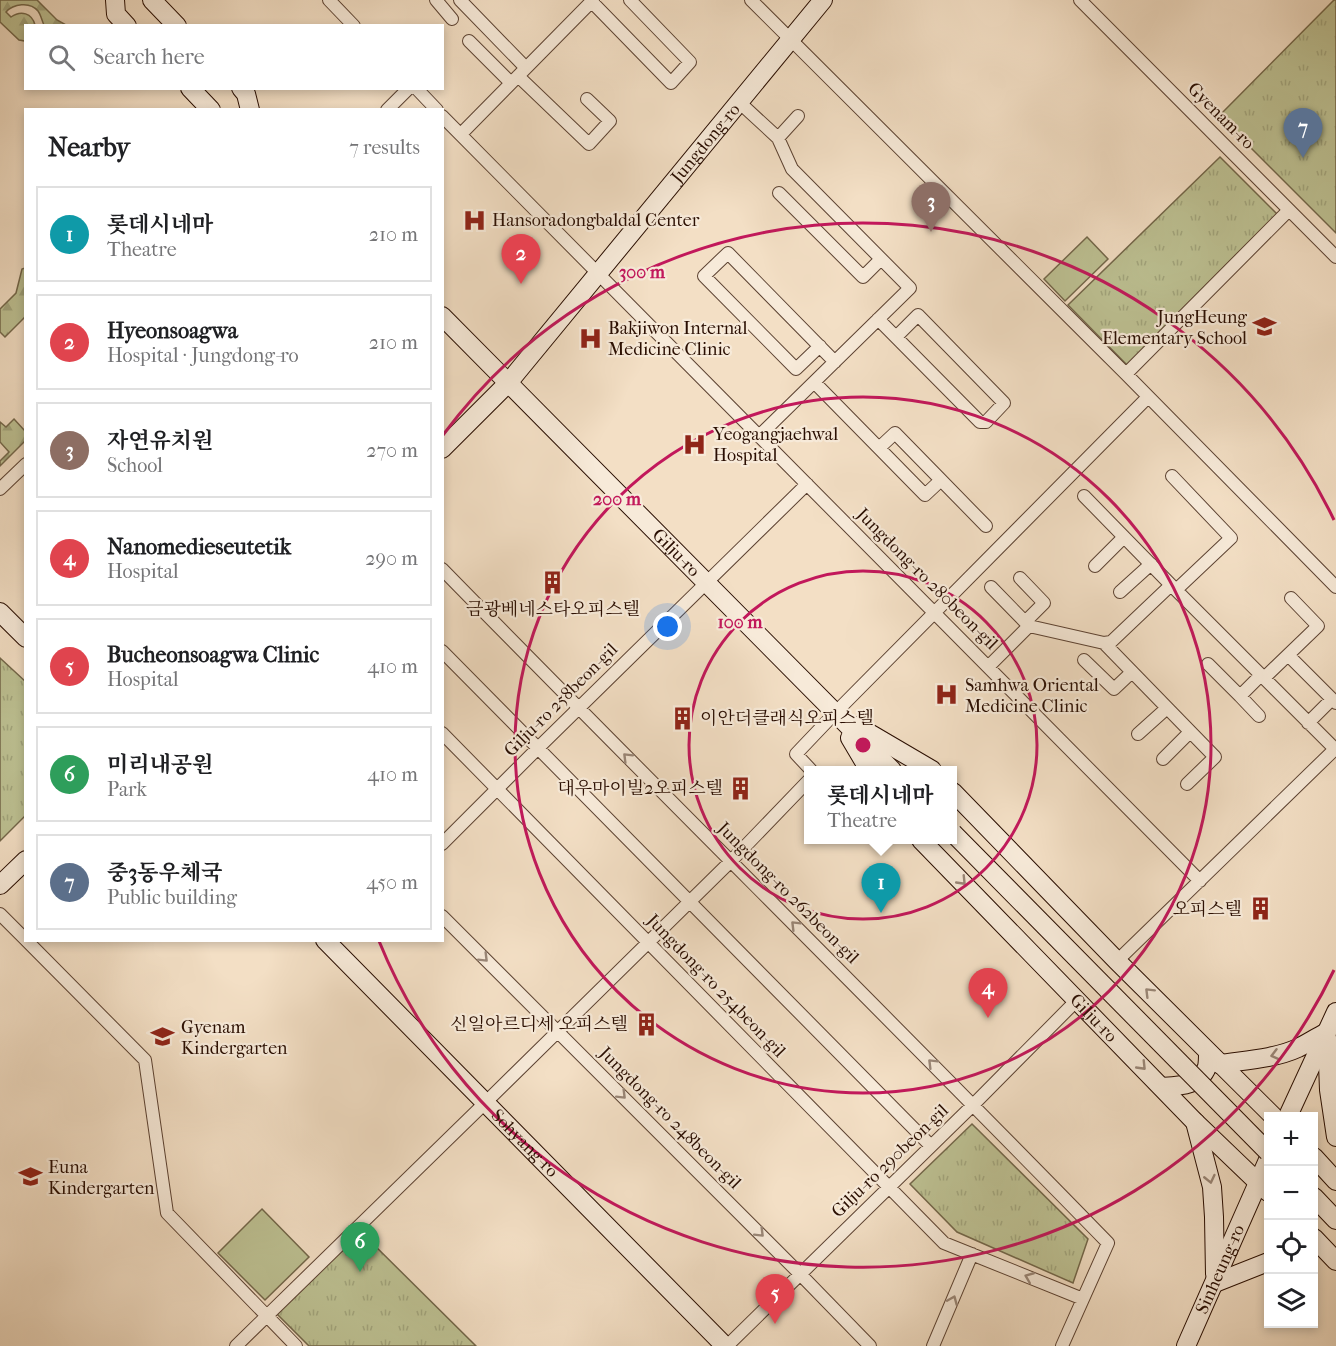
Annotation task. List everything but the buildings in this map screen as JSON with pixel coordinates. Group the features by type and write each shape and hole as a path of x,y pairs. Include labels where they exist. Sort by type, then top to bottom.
{"street":[{"path":"115,0 116,15 125,24"},
{"path":"152,0 175,24"},
{"path":"329,0 352,24"},
{"path":"436,0 452,19"},
{"path":"460,0 518,76"},
{"path":"461,134 592,1 671,83 690,62 630,0"},
{"path":"751,0 1336,587"},
{"name":"Jungdong-ro","path":"444,447 508,382 823,0"},
{"name":"Gyenam-ro","path":"1080,0 1336,257"},
{"path":"469,41 518,76 589,144 610,121 587,99"},
{"path":"192,90 209,108"},
{"path":"243,90 250,108"},
{"path":"389,108 407,90"},
{"path":"418,90 434,108"},
{"path":"739,102 778,138 792,169 910,288 759,436"},
{"path":"778,138 798,116"},
{"name":"Jungdong-ro 280beon-gil","path":"444,118 1200,880"},
{"path":"779,193 863,277 881,259"},
{"path":"1126,374 1289,210"},
{"path":"820,346 796,369 704,276 728,253 820,346 835,362"},
{"path":"878,319 980,422 986,422 1004,403 918,315 896,337"},
{"name":"Gilju-ro","path":"444,318 887,766"},
{"path":"814,382 925,495 941,480"},
{"path":"807,766 796,754 1148,397"},
{"path":"879,448 895,433 986,526"},
{"path":"0,489 24,466"},
{"path":"1104,644 1111,642 1231,538 1172,476"},
{"name":"Gilju-ro 258beon-gil","path":"444,842 807,484"},
{"path":"1084,496 1335,750 1117,961"},
{"path":"1095,566 1124,537"},
{"path":"1120,592 1151,564"},
{"name":"Jungdong-ro 262beon-gil","path":"444,571 1108,1243 1083,1299"},
{"path":"988,667 1044,603 1020,578"},
{"path":"991,587 1027,624 1104,644 1132,672 1215,757 1187,784"},
{"path":"1239,696 1288,655 1318,626 1291,598"},
{"path":"0,612 24,636"},
{"path":"444,653 931,1146"},
{"path":"1288,655 1334,701 1308,723"},
{"path":"1084,660 1114,689 1132,672"},
{"path":"1208,664 1259,716"},
{"path":"1138,734 1167,708"},
{"name":"Gilju-ro","path":"835,713 865,766"},
{"name":"Gilju-ro","path":"835,713 924,766"},
{"path":"1162,759 1190,732"},
{"name":"Jungdong-ro 254beon-gil","path":"444,735 944,1243 1083,1299"},
{"path":"236,1346 558,1032 731,861 804,785"},
{"path":"957,796 1117,961 1270,1112"},
{"name":"Gilju-ro","path":"957,836 1264,1147"},
{"name":"Gilju-ro","path":"925,844 1195,1122 1264,1187"},
{"path":"0,885 24,862"},
{"path":"0,914 24,938"},
{"name":"Jungdong-ro 248beon-gil","path":"444,918 870,1346"},
{"path":"28,942 145,1060 167,1213 296,1346"},
{"name":"Sohyang-ro","path":"334,944 486,1103 726,1346"},
{"name":"Gilju-ro 290beon-gil","path":"726,1346 974,1105 1077,1000"},
{"path":"1290,1112 1336,1012"},
{"path":"1214,1058 1265,1058 1298,1048 1327,1032"},
{"path":"1327,1032 1329,1090 1336,1137"},
{"path":"1162,1087 1183,1086 1197,1081 1214,1058"},
{"path":"1195,1122 1212,1187 1215,1283 1264,1264"},
{"path":"1318,1161 1336,1181"},
{"name":"Sinheung-ro","path":"1186,1346 1264,1187"},
{"path":"1318,1201 1336,1220"},
{"path":"1318,1242 1335,1260"},
{"path":"933,1346 972,1254"},
{"path":"1318,1257 1335,1260"},
{"path":"1062,1346 1083,1299"}],"green space":[{"path":"0,0 37,0 64,24 44,24 39,13 31,6 17,6 9,9 6,12 11,17 22,13 29,15 34,21 35,24 24,24 24,41 19,40 0,22"},
{"path":"1336,0 1336,233 1219,116"},
{"path":"1220,157 1277,214 1127,365 1068,305"},
{"path":"1087,237 1108,259 1065,301 1044,279"},
{"path":"24,268 24,318 5,337 0,332 0,309 16,293"},
{"path":"14,419 24,430 24,442 0,466 0,461 9,452 0,442 0,422 6,427"},
{"path":"0,658 24,680 24,817 0,841"},
{"path":"972,1124 1088,1239 1073,1283 957,1232 910,1184"},
{"path":"262,1209 309,1257 265,1300 218,1253"},
{"path":"361,1232 476,1346 309,1346 276,1313"}],"place":[{"name":"중3동우체국","path":"1303,158"},
{"name":"Hansoradongbaldal Center","path":"474,220"},
{"name":"자연유치원","path":"931,232"},
{"name":"Hyeonsoagwa","path":"521,284"},
{"name":"JungHeung Elementary School","path":"1265,327"},
{"name":"Bakjiwon Internal Medicine Clinic","path":"590,338"},
{"name":"Yeogangjaehwal Hospital","path":"695,444"},
{"name":"금광베네스타오피스텔","path":"553,583"},
{"name":"Samhwa Oriental Medicine Clinic","path":"947,695"},
{"name":"이안더클래식오피스텔","path":"682,718"},
{"name":"대우마이빌2오피스텔","path":"741,788"},
{"name":"오피스텔","path":"1260,909"},
{"name":"롯데시네마","path":"881,913"},
{"name":"Nanomedieseutetik","path":"988,1018"},
{"name":"신일아르디세 오피스텔","path":"646,1024"},
{"name":"Gyenam Kindergarten","path":"163,1037"},
{"name":"Euna Kindergarten","path":"30,1177"},
{"name":"미리내공원","path":"360,1272"},
{"name":"Bucheonsoagwa Clinic","path":"775,1324"}]}
